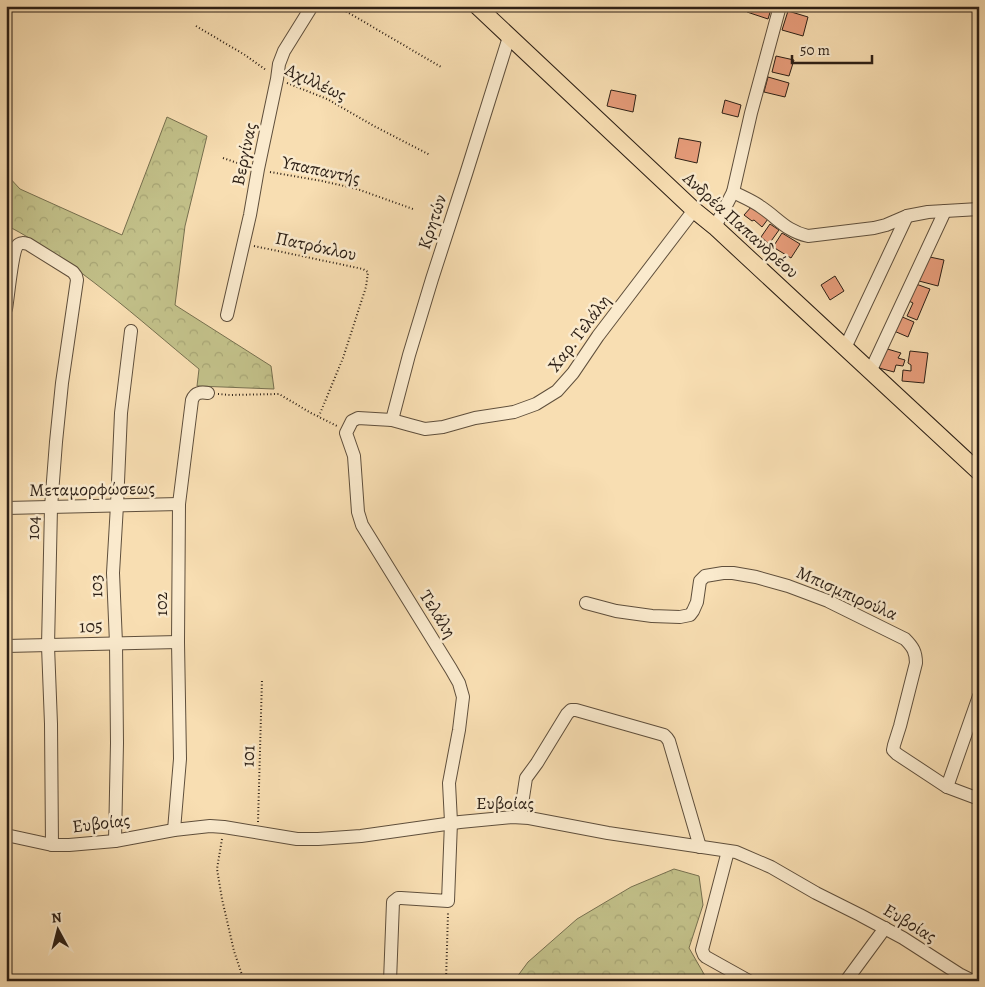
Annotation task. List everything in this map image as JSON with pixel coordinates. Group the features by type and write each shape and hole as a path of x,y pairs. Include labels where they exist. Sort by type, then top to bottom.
{"main road":[{"name":"Ανδρέα Παπανδρέου","path":"477,6 694,210 715,227 979,472"}],"street":[{"name":"Βεργίνας","path":"227,315 250,215 279,64 284,52 312,6"},
{"path":"715,227 733,192 751,113 780,6"},
{"name":"Κρητών","path":"392,420 432,279 509,37"},
{"path":"733,192 761,207 788,228 808,236 886,226 907,216 928,212 979,209"},
{"name":"Χαρ. Τελάλη","path":"346,433 350,423 356,418 392,420 425,429 443,427 475,418 514,412 536,404 557,391 573,373 598,336 694,210"},
{"path":"870,372 945,211"},
{"path":"845,348 907,216"},
{"name":"104","path":"6,309 16,249 20,243 24,243 73,272 77,278 62,382 51,507 48,646 52,845"},
{"name":"103","path":"115,841 117,743 113,573 121,413 131,331"},
{"name":"102","path":"174,830 180,759 178,642 179,504 192,400 198,393 208,393"},
{"name":"Τελάλη","path":"346,433 354,456 358,512 362,525 462,690 461,714 449,783 451,822 448,901"},
{"name":"Μεταμορφώσεως","path":"6,508 179,504"},
{"name":"Μπισμπιρούλα","path":"586,603 616,611 652,616 680,617 690,615 697,602 700,581 705,576 733,573 788,586 828,601 906,639 916,654 916,663 894,750 897,754 947,787 979,799"},
{"name":"105","path":"6,646 178,642"},
{"path":"947,787 979,696"},
{"path":"520,818 526,778 567,714 571,710 576,710 667,738 700,847"},
{"name":"Ευβοίας","path":"6,835 52,845 77,845 210,826 258,832 297,840 361,836 451,822 520,818 736,852 771,867 885,928 973,981"},
{"path":"728,851 702,953 749,981"},
{"path":"390,981 393,902 398,898 448,901"},
{"path":"846,981 885,928"}],"path":[{"path":"337,6 441,67"},
{"name":"Αχιλλέως","path":"196,26 245,55 277,79 327,99 430,155"},
{"name":"Υπαπαντής","path":"223,158 258,169 357,189 413,209"},
{"name":"Πατρόκλου","path":"243,243 363,269 368,272 366,287 343,358 319,416"},
{"path":"208,393 230,395 279,394 346,433"},
{"name":"101","path":"258,832 262,680"},
{"path":"224,827 217,869 234,951 244,981"},
{"path":"446,981 448,901"}],"green space":[{"path":"167,117 207,136 185,226 175,305 271,366 274,389 197,386 199,369 82,273 6,225 6,174 20,189 122,235"},
{"path":"674,869 699,876 703,905 689,948 708,981 514,981 528,962 577,919 631,887"}],"building":[{"path":"749,6 772,6 768,19 747,12"},
{"path":"788,11 808,17 803,36 782,30"},
{"path":"776,56 794,60 789,76 772,72"},
{"path":"768,77 789,83 785,97 764,92"},
{"path":"611,90 636,95 633,112 607,106"},
{"path":"725,100 741,105 738,117 722,113"},
{"path":"679,138 701,142 697,163 675,158"},
{"path":"752,206 768,219 762,227 744,215"},
{"path":"770,224 779,230 769,244 761,237"},
{"path":"782,233 800,244 791,258 773,247"},
{"path":"925,256 944,260 938,286 919,281"},
{"path":"835,276 844,291 830,300 821,285"},
{"path":"916,284 930,289 917,320 907,316 913,303 909,301"},
{"path":"900,316 914,322 908,337 894,331"},
{"path":"884,348 901,353 898,358 905,360 903,366 896,365 894,372 879,368"},
{"path":"910,351 928,353 924,383 902,381 903,370 911,371 911,365 908,363"}]}
